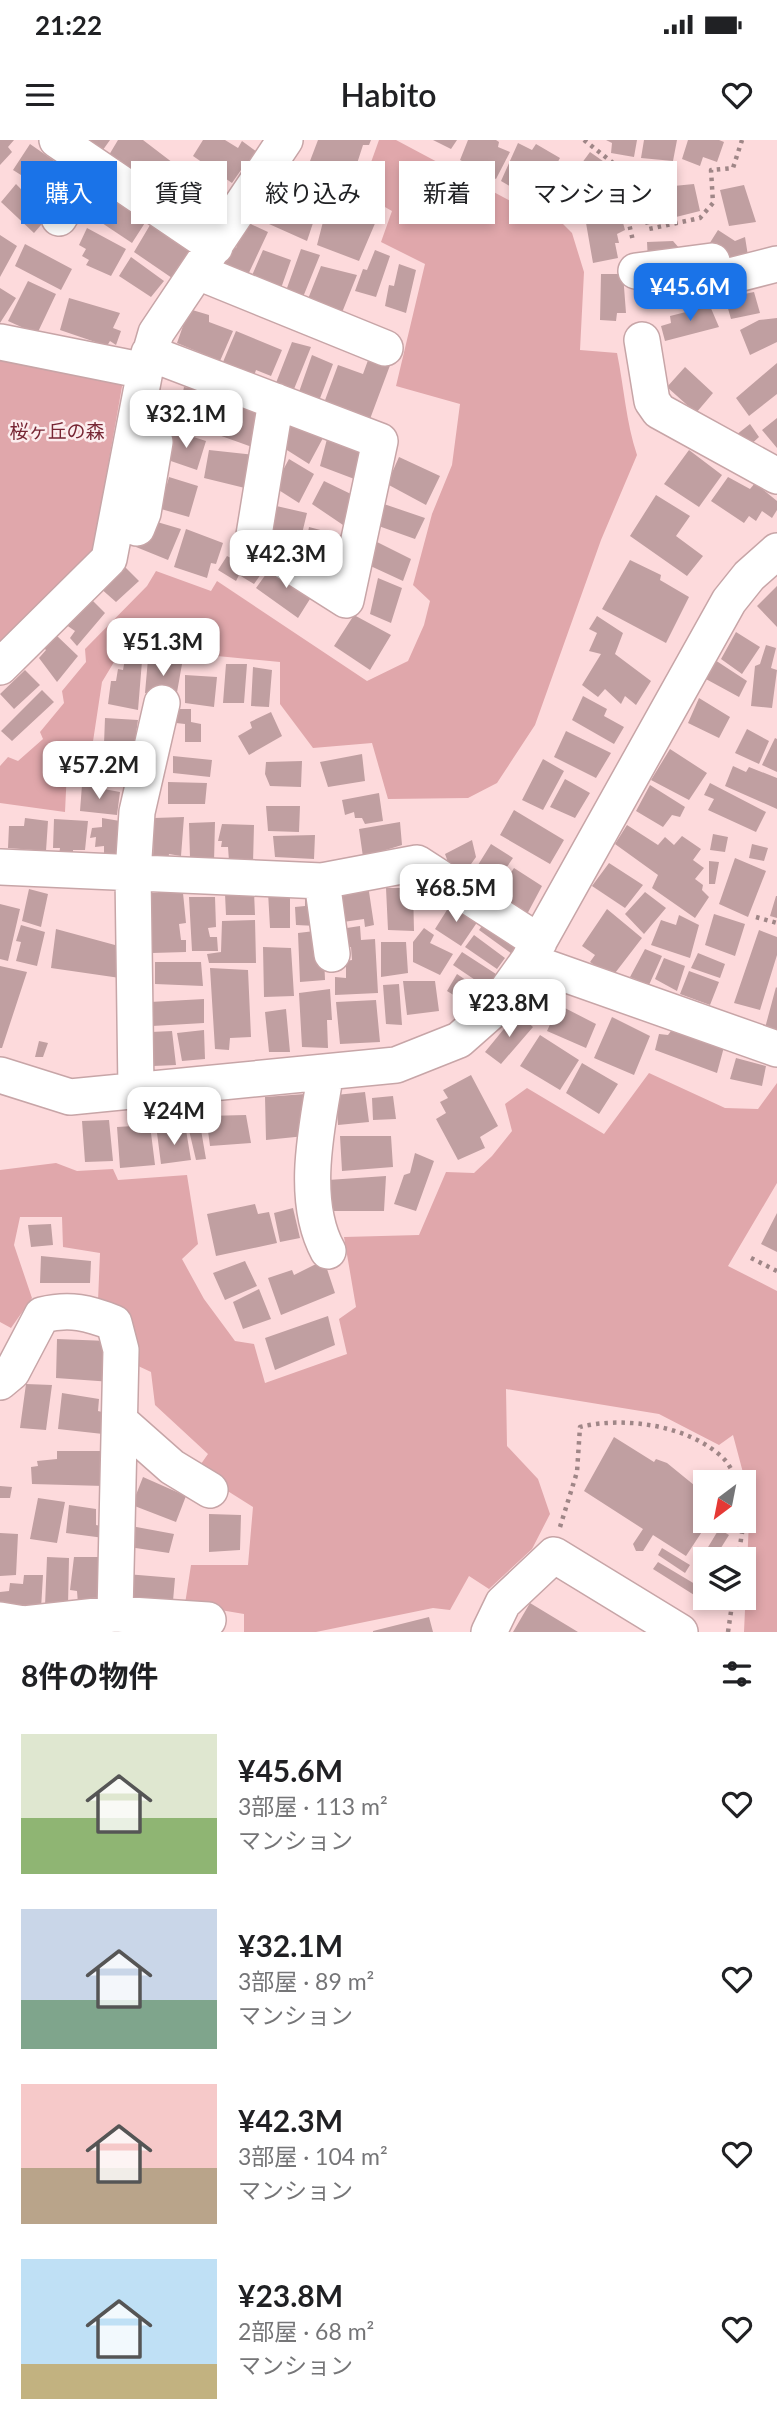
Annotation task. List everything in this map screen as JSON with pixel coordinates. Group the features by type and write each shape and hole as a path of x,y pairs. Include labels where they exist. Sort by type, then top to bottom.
{"street":[{"path":"57,140 88,161"},
{"path":"137,528 143,513 156,333 206,259 274,144"},
{"path":"117,185 206,259 385,348"},
{"path":"634,254 712,261 718,279 777,264"},
{"path":"642,340 652,401 659,411 777,476"},
{"path":"0,342 155,361 276,401 380,441 346,600 253,541 240,543 276,401"},
{"path":"0,667 108,559 155,361"},
{"path":"0,1075 70,1097 396,1065 458,1040 494,1010 534,952 729,601 749,576 777,551"},
{"path":"136,1090 133,873 137,812 162,703"},
{"path":"0,867 322,881 417,863 534,952 777,1049"},
{"path":"322,881 332,954"},
{"path":"326,1072 312,1159 319,1233 328,1251"},
{"path":"0,1382 12,1372 43,1315 63,1310 88,1312 114,1323 121,1350 121,1380 133,1415 172,1467 210,1490"},
{"path":"115,1614 133,1415"},
{"path":"489,1632 503,1602 554,1555 680,1632"},
{"path":"17,1625 115,1614 208,1620"}],"path":[{"path":"584,140 611,161"},
{"path":"677,223 700,218 713,204 711,170 733,169 742,140"},
{"path":"628,224 634,254"},
{"path":"648,224 649,229 672,224"},
{"path":"756,918 777,923"},
{"path":"751,1258 777,1271"},
{"path":"558,1530 571,1499 577,1472 580,1427 599,1422 635,1423 665,1428 701,1443 725,1459 731,1470"},
{"path":"728,1632 731,1610"}],"green space":[{"path":"379,140 396,140 435,161 399,161 399,224 495,224 495,193 509,200 509,224 563,224 572,233 584,272 580,350 617,353 637,455 601,540 535,725 497,783 468,798 388,799 372,743 313,748 280,704 280,662 123,647 102,682 92,748 84,749 81,773 67,770 65,812 0,803 0,766 8,757 18,761 43,739 40,732 64,703 62,691 86,662 85,649 147,586 156,571 211,591 217,581 367,681 408,661 424,625 430,601 413,585 432,514 452,465 460,404 396,386 425,264 381,242 392,211 385,207 385,161 371,161"},
{"name":"桜ヶ丘の森","path":"0,352 123,381 92,556 0,651"},
{"path":"649,1073 725,1108 758,1109 777,1083 777,1183 728,1266 777,1291 777,1632 744,1632 745,1610 756,1610 756,1547 748,1547 748,1533 756,1533 756,1470 742,1470 733,1435 719,1445 659,1414 506,1389 507,1446 538,1479 550,1514 532,1549 489,1589 469,1576 450,1610 433,1608 316,1632 244,1632 244,1614 185,1604 191,1565 248,1565 253,1507 196,1471 208,1454 155,1405 151,1372 136,1365 98,1301 100,1253 63,1247 62,1217 20,1217 14,1245 32,1298 11,1328 0,1322 0,1170 56,1163 77,1171 113,1169 118,1180 187,1175 198,1244 182,1259 204,1299 235,1341 254,1344 265,1383 347,1354 339,1319 356,1307 344,1237 419,1235 446,1172 474,1173 512,1131 505,1104 527,1088 604,1134"}],"building":[{"path":"0,140 14,140 8,147 12,152 0,165"},
{"path":"79,140 110,140 100,154"},
{"path":"118,140 143,140 170,161 131,161 131,179 117,168 117,161 106,160"},
{"path":"203,140 225,140 238,148 242,141 261,155 256,161 241,161 241,170 232,183 227,180 227,161 200,161 193,156"},
{"path":"318,140 371,140 369,145 363,145 358,161 310,161"},
{"path":"433,140 457,140 451,149"},
{"path":"468,140 496,140 499,142 498,147 510,152 496,179 495,161 460,160"},
{"path":"606,140 637,140 634,157 611,153 612,143"},
{"path":"644,140 677,140 673,161 641,158"},
{"path":"688,140 724,142 717,162 703,157 700,166 682,159"},
{"path":"518,143 532,150 536,144 560,158 558,161 510,161"},
{"path":"30,144 54,161 21,161 21,175 13,170"},
{"path":"590,152 603,161 583,161"},
{"path":"509,163 509,186 501,181"},
{"path":"16,184 21,189 21,221 1,202"},
{"path":"694,184 700,211 677,217 677,186"},
{"path":"744,185 756,222 729,226 720,190"},
{"path":"117,195 131,204 131,224 144,224 132,243 104,224 117,224"},
{"path":"24,224 42,224 34,233"},
{"path":"243,224 251,224 268,232 246,279 221,267 229,247 236,248"},
{"path":"269,224 313,224 307,241"},
{"path":"322,224 375,224 359,261 317,245"},
{"path":"586,224 623,224 625,230 617,234 619,243 615,243 618,258 593,263"},
{"path":"150,225 190,250 172,278 134,252"},
{"path":"87,228 126,249 111,276 86,265 89,260 82,256 86,249 79,245"},
{"path":"718,230 735,241 745,237 749,262 722,270 706,249"},
{"path":"0,235 17,246 0,277"},
{"path":"673,241 687,257 648,261 647,242"},
{"path":"25,244 72,269 61,290 15,266"},
{"path":"301,249 320,255 301,302 287,288"},
{"path":"263,250 291,260 280,291 250,280"},
{"path":"375,250 390,256 376,297 355,291 363,269 367,270"},
{"path":"131,257 164,281 151,297 119,276"},
{"path":"399,264 416,270 406,313 385,306 389,285 394,286"},
{"path":"321,266 357,275 341,315 306,304"},
{"path":"601,274 623,274 626,313 617,313 616,321 600,320"},
{"path":"686,278 689,299 653,305 648,283"},
{"path":"28,281 56,294 37,334 8,321"},
{"path":"0,288 16,298 0,323"},
{"path":"754,292 760,313 731,319 725,298"},
{"path":"69,298 120,313 113,328 121,331 116,345 110,341 107,346 60,330"},
{"path":"710,306 719,327 665,341 661,326 671,323 670,316"},
{"path":"189,309 209,315 209,322 233,331 220,361 177,343"},
{"path":"777,318 777,342 750,355 740,330 759,320"},
{"path":"236,331 282,350 271,376 256,370 254,376 223,362"},
{"path":"292,342 311,347 292,394 274,388"},
{"path":"371,352 392,360 370,419 324,403 338,365 363,374"},
{"path":"312,355 333,364 319,401 299,392"},
{"path":"777,363 777,394 749,416 736,398"},
{"path":"685,367 713,393 696,413 667,387"},
{"path":"184,387 216,393 209,422 178,415"},
{"path":"223,398 258,411 252,447 213,433"},
{"path":"777,418 777,448 762,430"},
{"path":"293,422 323,438 309,464 279,445"},
{"path":"750,424 759,437 747,448 736,435"},
{"path":"175,431 206,441 197,470 165,459"},
{"path":"327,439 364,447 357,480 320,466"},
{"path":"209,450 255,455 249,489 204,478"},
{"path":"689,450 722,475 699,507 664,484"},
{"path":"399,457 440,476 426,505 387,484"},
{"path":"289,459 314,474 299,503 274,487"},
{"path":"169,477 198,486 189,517 154,507 158,483 167,484"},
{"path":"728,477 750,489 755,483 777,501 777,510 772,518 762,511 756,521 749,516 744,523 711,501"},
{"path":"324,481 353,495 346,527 312,504"},
{"path":"656,495 690,516 676,536 703,556 687,576 630,536"},
{"path":"381,503 425,518 415,539 373,524"},
{"path":"272,505 307,513 299,546 282,543 284,534 267,532"},
{"path":"147,519 181,529 168,560 136,547"},
{"path":"309,527 347,537 340,568 322,563 324,557 304,553"},
{"path":"186,529 223,543 216,564 211,563 207,578 174,567"},
{"path":"375,541 411,559 403,581 364,563"},
{"path":"243,546 268,564 254,584 239,575 236,581 218,570 227,556 233,559"},
{"path":"630,560 661,575 660,580 689,597 666,643 602,609"},
{"path":"120,562 139,581 116,602 99,587"},
{"path":"274,563 315,591 298,618 256,588"},
{"path":"378,578 402,588 391,623 370,614"},
{"path":"777,586 777,627 757,606"},
{"path":"88,596 105,613 77,646 70,638 75,631 62,622"},
{"path":"354,615 391,635 370,670 334,646"},
{"path":"597,616 623,633 615,654 651,681 636,705 625,696 621,704 605,689 598,697 582,685 601,654 589,651 597,633 589,629"},
{"path":"736,632 760,647 742,674 721,659"},
{"path":"56,635 78,656 57,682 39,658 46,650 41,645"},
{"path":"766,645 776,648 771,668 777,670 772,708 751,706 755,666 760,664"},
{"path":"125,659 142,661 138,710 108,704 111,681 116,681 118,669 123,670"},
{"path":"148,659 182,664 176,698 145,693"},
{"path":"715,660 747,681 739,697 704,678"},
{"path":"226,664 247,664 244,703 223,703"},
{"path":"253,667 272,670 269,707 251,706"},
{"path":"25,670 40,685 14,709 0,694"},
{"path":"185,675 217,677 214,707 185,703"},
{"path":"42,690 54,702 12,741 1,731"},
{"path":"583,696 607,709 604,716 624,727 614,744 572,720"},
{"path":"699,698 730,717 719,738 688,723"},
{"path":"178,709 191,709 191,722 201,724 201,742 185,742 185,724 176,723"},
{"path":"271,712 282,736 249,755 238,736 252,728 250,722"},
{"path":"105,718 138,720 134,748 104,744"},
{"path":"747,729 769,741 759,764 735,753"},
{"path":"566,731 611,753 596,778 554,757"},
{"path":"775,738 777,739 777,772 762,765"},
{"path":"670,749 707,773 689,800 651,780"},
{"path":"362,754 365,781 328,787 320,762"},
{"path":"91,756 125,760 122,785 91,779"},
{"path":"173,756 212,760 210,777 173,773"},
{"path":"543,759 564,771 543,810 522,800"},
{"path":"302,761 301,787 270,786 265,774 266,762"},
{"path":"733,766 746,772 749,767 777,778 777,809 725,786"},
{"path":"565,779 590,793 575,818 550,807"},
{"path":"168,782 207,783 205,804 168,804"},
{"path":"710,783 766,812 756,832 708,810 714,799 704,795"},
{"path":"82,785 120,792 117,815 80,811"},
{"path":"650,785 685,807 680,817 672,815 663,827 636,811"},
{"path":"379,793 383,821 365,824 362,818 355,818 354,812 345,815 342,800"},
{"path":"266,806 300,806 299,832 268,831"},
{"path":"514,810 564,840 550,864 500,835"},
{"path":"184,817 181,856 169,854 168,860 153,858 154,818"},
{"path":"25,818 48,821 46,851 8,848 9,826 24,826"},
{"path":"102,818 126,822 125,859 104,858 104,846 95,847 96,837 90,838 92,828 102,827"},
{"path":"54,819 88,821 85,850 73,850 73,856 59,855 60,848 53,848"},
{"path":"215,822 214,862 190,858 189,823"},
{"path":"400,822 402,845 363,857 359,829"},
{"path":"222,824 254,825 253,863 229,861 228,847 221,847 222,841 218,841"},
{"path":"627,825 658,845 665,837 674,845 682,836 701,849 693,860 704,868 695,879 703,885 702,890 709,897 695,918 652,888 658,875 615,844"},
{"path":"713,834 728,837 725,852 710,850"},
{"path":"315,835 314,859 275,857 273,836"},
{"path":"472,840 476,857 464,874 449,865 445,854"},
{"path":"491,844 513,858 494,886 473,873"},
{"path":"752,844 768,848 764,861 749,858"},
{"path":"735,858 766,871 748,917 719,904"},
{"path":"709,861 719,862 715,884 709,884"},
{"path":"609,863 643,885 625,908 592,886"},
{"path":"514,868 542,886 525,918 494,898"},
{"path":"428,880 446,894 436,909 418,897"},
{"path":"368,885 374,925 365,927 364,919 343,922 336,889"},
{"path":"305,887 317,926 296,925 295,907 305,906"},
{"path":"386,888 413,888 414,931 388,930"},
{"path":"29,889 48,894 41,927 22,921"},
{"path":"254,892 255,915 226,915 225,894"},
{"path":"268,892 290,893 290,928 270,928"},
{"path":"645,892 666,908 644,934 625,914"},
{"path":"150,893 183,893 186,923 179,924 181,940 186,940 186,952 152,953"},
{"path":"777,896 777,918 770,916"},
{"path":"189,897 215,897 216,927 208,928 210,937 217,937 218,951 192,951"},
{"path":"452,902 478,921 461,946 435,929"},
{"path":"0,904 20,909 8,961 0,959"},
{"path":"607,909 642,938 612,977 590,962 595,955 582,946"},
{"path":"714,914 745,924 735,956 705,945"},
{"path":"679,915 699,925 690,958 651,945 661,920 676,925"},
{"path":"489,916 522,940 512,954 479,930"},
{"path":"255,920 256,963 209,963 207,954 221,952 222,921"},
{"path":"21,925 45,932 37,966 16,961 21,942 16,941"},
{"path":"360,926 361,940 375,939 378,993 335,995 335,977 346,978 346,961 352,960 351,947 342,948 340,929"},
{"path":"424,928 434,935 430,943 453,954 440,975 413,962 413,942"},
{"path":"56,929 126,948 120,978 51,968"},
{"path":"323,930 325,980 300,982 298,933"},
{"path":"759,930 777,937 777,955 760,1010 734,1003"},
{"path":"474,935 505,958 497,969 465,947"},
{"path":"381,942 406,942 408,973 381,977"},
{"path":"263,947 291,948 294,996 264,997"},
{"path":"645,949 662,956 649,985 630,977"},
{"path":"462,952 496,974 487,988 453,965"},
{"path":"698,953 725,964 720,978 691,968"},
{"path":"664,958 685,966 677,991 655,979"},
{"path":"155,962 201,962 203,986 155,984"},
{"path":"0,966 27,972 2,1048 0,1048"},
{"path":"210,968 248,970 251,1037 230,1038 229,1050 215,1049"},
{"path":"689,971 719,982 710,1005 680,994"},
{"path":"457,974 482,991 470,1005 447,991"},
{"path":"403,981 435,981 439,1011 407,1015"},
{"path":"399,984 402,1025 386,1024 383,985"},
{"path":"554,984 563,991 535,1022 525,1010 545,985 551,989"},
{"path":"777,988 777,1032 765,1028"},
{"path":"330,989 332,1020 327,1020 328,1048 302,1047 299,993"},
{"path":"204,999 204,1023 152,1026 150,1002"},
{"path":"376,1000 380,1042 340,1044 336,1002"},
{"path":"559,1005 596,1024 586,1048 547,1031"},
{"path":"286,1009 290,1052 269,1052 265,1012"},
{"path":"517,1013 533,1027 501,1064 485,1052"},
{"path":"612,1017 650,1036 634,1075 594,1058"},
{"path":"204,1030 205,1059 182,1061 177,1033"},
{"path":"172,1031 176,1065 153,1066 151,1032"},
{"path":"671,1031 724,1047 717,1073 655,1050 659,1034 668,1035"},
{"path":"540,1035 579,1060 560,1090 520,1066"},
{"path":"39,1041 48,1043 43,1057 35,1057"},
{"path":"736,1058 766,1066 762,1086 730,1079"},
{"path":"582,1063 618,1084 599,1114 566,1093"},
{"path":"471,1075 498,1126 480,1137 485,1148 458,1160 436,1119 446,1113 440,1102 448,1098 443,1090"},
{"path":"365,1092 369,1122 338,1125 336,1095"},
{"path":"305,1094 305,1136 266,1140 265,1097"},
{"path":"393,1096 396,1119 373,1120 372,1098"},
{"path":"246,1115 251,1143 210,1146 206,1116"},
{"path":"109,1120 113,1161 85,1162 82,1121"},
{"path":"200,1124 206,1159 196,1160 188,1126"},
{"path":"150,1125 155,1165 120,1168 117,1127"},
{"path":"186,1130 191,1160 161,1164 157,1133"},
{"path":"340,1136 391,1136 393,1167 342,1171"},
{"path":"415,1153 434,1161 416,1211 394,1204 404,1175 410,1173"},
{"path":"386,1176 384,1211 329,1211 328,1180"},
{"path":"255,1204 258,1214 269,1212 277,1243 216,1256 207,1214"},
{"path":"293,1208 300,1238 280,1242 274,1213"},
{"path":"777,1213 777,1252 761,1244"},
{"path":"51,1224 53,1245 31,1247 28,1225"},
{"path":"41,1256 91,1261 90,1283 40,1283"},
{"path":"324,1260 335,1293 281,1315 268,1278 292,1270 294,1275"},
{"path":"245,1261 257,1286 225,1300 213,1273"},
{"path":"259,1289 271,1319 243,1329 233,1302"},
{"path":"328,1316 335,1345 275,1370 265,1338"},
{"path":"57,1339 108,1341 112,1382 56,1378"},
{"path":"26,1384 52,1385 46,1430 20,1428"},
{"path":"62,1393 99,1399 98,1411 106,1413 103,1434 58,1429"},
{"path":"614,1437 654,1462 656,1459 667,1463 693,1484 693,1533 701,1533 686,1556 653,1535 643,1551 636,1551 633,1544 643,1529 584,1491"},
{"path":"57,1451 105,1451 104,1486 32,1484 31,1467 38,1466 37,1461 57,1459"},
{"path":"143,1477 186,1496 176,1522 132,1505"},
{"path":"0,1486 12,1487 10,1498 0,1498"},
{"path":"38,1498 65,1502 57,1543 30,1539"},
{"path":"69,1505 96,1509 96,1525 106,1527 104,1538 66,1533"},
{"path":"209,1514 241,1515 240,1550 209,1552"},
{"path":"131,1526 174,1534 169,1553 129,1547"},
{"path":"0,1533 18,1534 16,1575 0,1576"},
{"path":"717,1533 729,1535 722,1547 708,1547"},
{"path":"662,1548 690,1565 685,1573 658,1555"},
{"path":"47,1557 69,1558 68,1606 45,1606"},
{"path":"74,1557 104,1557 101,1603 78,1604 77,1591 70,1590"},
{"path":"658,1562 693,1583 693,1594 653,1569"},
{"path":"126,1574 175,1578 173,1601 127,1604"},
{"path":"24,1575 43,1575 41,1609 0,1609 0,1592 9,1591 10,1583 23,1584"},
{"path":"530,1603 578,1632 513,1632"},
{"path":"429,1617 433,1632 373,1632 373,1631"}]}
